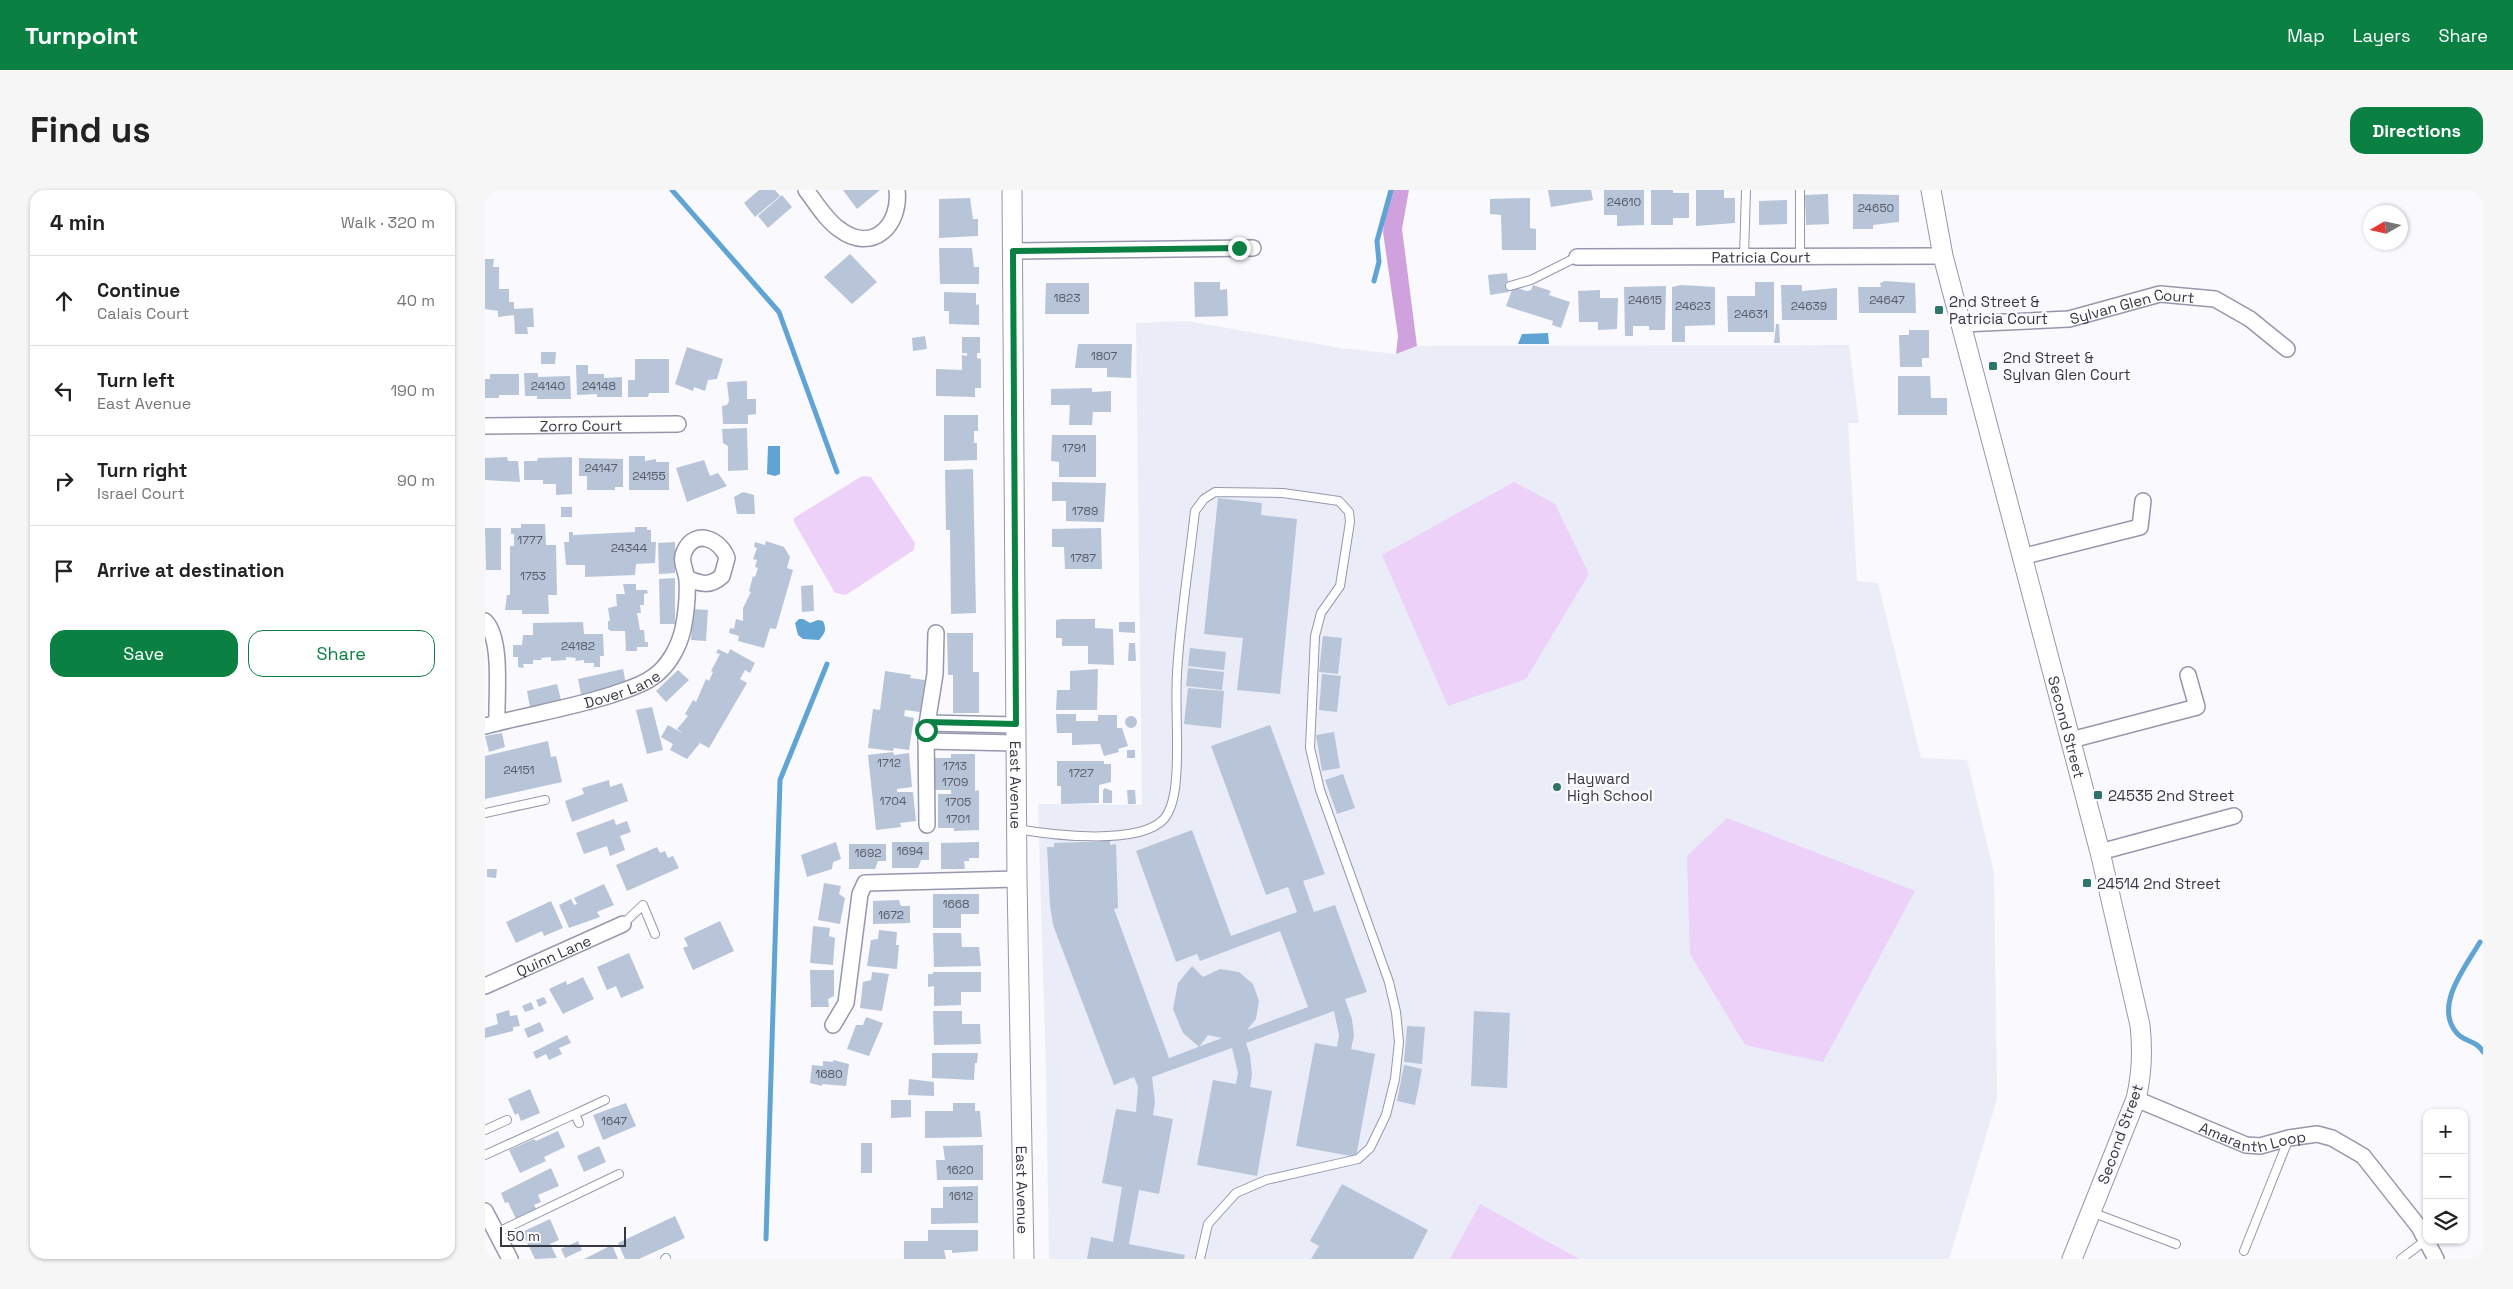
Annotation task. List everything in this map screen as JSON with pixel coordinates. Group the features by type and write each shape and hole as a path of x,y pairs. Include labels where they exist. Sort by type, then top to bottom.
{"street":[{"path":"806,190 839,229 855,238 874,238 888,230 895,212 897,190"},
{"name":"East Avenue","path":"1012,190 1017,879 1024,1259"},
{"name":"Second Street","path":"1931,190 1943,256 2100,852 2140,1025 2143,1072 2136,1100 2072,1259"},
{"path":"1013,251 1253,248"},
{"name":"Patricia Court","path":"1577,257 1943,256"},
{"name":"Sylvan Glen Court","path":"1962,324 2069,319 2160,294 2215,299 2250,319 2287,349"},
{"name":"Zorro Court","path":"485,426 678,424"},
{"path":"2021,557 2140,527 2143,501"},
{"name":"Dover Lane","path":"491,724 577,706 628,689 653,678 668,663 683,631 687,578"},
{"path":"485,621 491,627 495,643 491,724"},
{"path":"927,825 926,741 927,722 935,674 936,633"},
{"path":"2071,740 2197,707 2189,675"},
{"path":"927,722 1016,734"},
{"path":"926,741 1016,734"},
{"path":"2100,852 2235,816"},
{"path":"833,1025 846,1003 860,894 865,883 1017,879"},
{"name":"Quinn Lane","path":"485,986 623,924"},
{"name":"Amaranth Loop","path":"2136,1100 2246,1145 2260,1146 2289,1138 2317,1134 2332,1138 2363,1156 2423,1234"},
{"path":"485,1211 510,1259"},
{"name":"Amaranth Loop","path":"2428,1244 2436,1259"}],"lane":[{"path":"1744,256 1746,190"},
{"path":"1800,190 1800,256"},
{"path":"1510,286 1531,280 1577,257"},
{"path":"1017,829 1061,836 1131,834 1150,829 1164,818 1173,802 1176,779 1177,673 1195,512 1204,499 1215,492 1275,493 1339,501 1349,512 1350,522 1340,586 1321,613 1315,636 1310,748 1320,790 1389,982 1396,1012 1399,1042 1395,1079 1386,1115 1370,1148 1358,1159 1266,1180 1236,1193 1208,1224 1200,1259"},
{"path":"485,813 545,800"},
{"path":"623,924 643,905 655,934"},
{"path":"485,1155 605,1100"},
{"path":"575,1114 579,1123"},
{"path":"485,1130 507,1120"},
{"path":"2245,1251 2289,1138"},
{"path":"496,1233 619,1174"},
{"path":"2091,1212 2176,1244"},
{"path":"2401,1259 2423,1242"}],"shaded area":[{"path":"1389,190 1409,190 1402,229 1417,346 1396,354 1398,336 1383,232"},
{"name":"Hayward High School","path":"1187,321 1341,348 1396,354 1417,346 1849,345 1859,423 1848,423 1857,581 1878,583 1921,758 1967,760 1994,873 1997,1099 1949,1259 1049,1259 1046,1071 1038,804 1142,805 1136,323"},
{"path":"862,476 871,477 915,543 914,550 846,595 835,593 794,522 794,518"},
{"path":"1514,482 1555,504 1589,574 1526,679 1448,706 1382,555"},
{"path":"1727,818 1915,891 1823,1062 1745,1045 1690,954 1687,856"},
{"path":"1480,1204 1579,1259 1450,1259"}],"water":[{"path":"1548,333 1549,344 1518,344 1522,334"},
{"path":"768,446 780,446 780,474 775,476 767,474"},
{"path":"799,619 810,623 818,620 823,621 825,631 819,640 803,639 798,635 795,623"}],"building":[{"path":"759,190 775,190 780,196 755,217 744,203"},
{"path":"843,190 880,190 857,209"},
{"path":"1548,190 1591,190 1593,200 1551,207"},
{"path":"1604,190 1644,190 1644,225 1617,226 1617,215 1604,215"},
{"path":"1651,190 1673,190 1673,193 1689,193 1689,218 1673,218 1673,225 1651,225"},
{"path":"1696,190 1724,190 1724,198 1735,198 1735,223 1696,226"},
{"path":"1828,194 1829,224 1806,225 1805,195"},
{"path":"1853,194 1899,195 1899,222 1873,225 1873,229 1853,229"},
{"path":"782,195 792,207 768,228 758,216"},
{"path":"970,198 973,219 978,219 978,236 939,238 939,199"},
{"path":"1530,198 1530,228 1536,229 1536,250 1502,250 1501,215 1490,214 1490,199"},
{"path":"1787,200 1787,224 1759,225 1759,201"},
{"path":"939,248 972,248 974,267 979,267 979,284 940,284"},
{"path":"850,254 877,282 852,304 824,277"},
{"path":"485,259 494,259 493,267 499,267 499,289 509,289 509,302 514,302 514,309 533,308 534,327 527,327 528,334 515,334 514,315 498,317 498,311 485,309"},
{"path":"1507,273 1509,292 1490,295 1488,275"},
{"path":"1885,281 1915,283 1916,313 1859,313 1858,287 1881,287 1880,283"},
{"path":"1194,282 1220,282 1220,290 1227,289 1228,316 1195,317"},
{"path":"1755,282 1774,282 1774,332 1728,332 1727,296 1755,296"},
{"path":"1046,283 1089,283 1089,314 1045,314"},
{"path":"1533,285 1551,291 1549,295 1570,302 1561,328 1552,325 1553,321 1506,306 1513,287 1527,291 1531,290"},
{"path":"1681,285 1715,287 1715,325 1685,326 1685,342 1672,342 1672,287"},
{"path":"1781,285 1802,285 1802,291 1837,288 1837,320 1782,320"},
{"path":"1666,286 1665,330 1649,330 1649,326 1633,326 1633,336 1625,336 1624,287"},
{"path":"1600,290 1600,298 1618,298 1617,329 1598,330 1598,322 1579,322 1578,291"},
{"path":"944,292 976,293 976,305 979,304 979,325 949,324 949,311 944,311"},
{"path":"1776,324 1779,324 1780,343 1774,343"},
{"path":"1909,330 1929,330 1929,358 1922,358 1922,367 1900,367 1899,335 1909,335"},
{"path":"925,336 927,349 913,351 912,338"},
{"path":"962,337 980,337 980,353 977,353 977,358 981,359 981,388 975,388 975,397 936,396 936,369 962,370 962,355 967,356 967,353 962,353"},
{"path":"1078,344 1132,344 1131,378 1107,377 1107,368 1075,368"},
{"path":"687,347 723,359 717,379 708,380 705,391 694,387 693,391 675,384"},
{"path":"541,352 556,352 555,364 541,364"},
{"path":"635,359 669,359 669,393 649,393 648,397 628,397 628,380 635,380"},
{"path":"576,365 588,365 588,374 604,374 604,378 622,377 622,397 597,397 597,394 577,395"},
{"path":"524,373 538,373 538,377 570,376 571,399 537,399 537,396 525,396"},
{"path":"490,374 519,374 519,395 499,395 499,398 485,398 485,379 490,379"},
{"path":"1898,376 1930,376 1931,398 1947,398 1947,415 1898,415"},
{"path":"747,381 747,399 756,399 756,414 748,415 748,424 723,424 722,406 727,405 729,401 727,382"},
{"path":"1092,388 1092,392 1111,391 1111,412 1093,412 1092,425 1069,425 1070,405 1051,405 1051,389"},
{"path":"944,415 978,415 978,431 974,431 974,443 977,443 977,460 944,461"},
{"path":"747,428 748,470 728,471 728,446 723,443 722,429"},
{"path":"1052,435 1096,435 1096,477 1059,477 1059,462 1051,461"},
{"path":"629,456 645,456 645,461 656,459 656,462 669,462 669,490 629,490"},
{"path":"507,457 508,461 518,461 520,482 485,480 485,458"},
{"path":"572,457 572,494 556,495 556,484 543,484 543,480 524,480 524,461 537,461 538,458"},
{"path":"579,458 623,459 623,487 615,487 615,490 587,490 587,476 579,476"},
{"path":"704,460 710,476 718,473 727,486 687,502 676,468"},
{"path":"973,469 976,613 951,614 950,530 946,530 945,470"},
{"path":"1052,482 1106,483 1104,522 1066,521 1066,501 1052,501"},
{"path":"743,492 754,495 755,514 737,514 734,497"},
{"path":"1218,498 1262,503 1261,515 1297,519 1280,694 1237,690 1243,638 1204,634"},
{"path":"561,507 572,507 572,517 561,517"},
{"path":"521,524 545,524 546,545 556,545 557,595 548,595 549,614 522,614 522,610 505,610 507,595 510,595 510,546 514,546 514,534 511,534 511,528 521,528"},
{"path":"635,527 647,527 647,530 651,530 651,542 656,542 655,563 636,564 635,575 585,577 585,565 566,565 564,542 569,542 569,532 573,532 573,535 635,532"},
{"path":"485,528 501,528 501,570 486,570"},
{"path":"1101,528 1102,569 1065,569 1064,547 1052,547 1052,529"},
{"path":"766,541 784,547 790,557 787,568 793,570 776,629 770,628 764,648 738,641 739,636 729,633 730,628 734,629 736,619 743,621 743,608 751,592 749,591 753,576 755,577 758,568 755,567 757,560 753,559 757,548 754,547 755,542 765,545"},
{"path":"675,542 675,573 659,574 658,543"},
{"path":"675,578 675,624 660,624 659,579"},
{"path":"623,584 636,584 636,590 647,590 648,593 644,594 644,605 640,605 641,613 637,613 640,630 644,630 645,642 648,642 648,647 637,647 637,651 626,651 625,631 611,631 608,629 608,621 610,621 608,608 617,606 616,594 625,594"},
{"path":"813,585 814,611 802,612 801,586"},
{"path":"693,609 708,610 706,641 691,640"},
{"path":"1095,619 1095,628 1113,629 1114,665 1088,664 1088,646 1062,646 1062,638 1056,638 1056,620"},
{"path":"583,622 584,634 603,634 604,656 600,656 600,667 594,667 594,663 584,663 584,660 575,661 576,658 566,657 566,660 551,661 551,657 533,660 533,664 523,664 524,668 518,667 518,657 513,657 513,645 522,645 523,635 533,635 533,623"},
{"path":"1119,622 1135,622 1135,633 1119,632"},
{"path":"947,633 973,633 973,672 979,672 979,713 953,713 953,675 948,675"},
{"path":"1323,636 1342,638 1338,674 1319,672"},
{"path":"1129,643 1135,643 1136,661 1128,661"},
{"path":"1190,648 1226,652 1224,670 1188,666"},
{"path":"718,649 728,654 730,649 755,663 750,673 745,670 740,679 747,683 709,748 700,743 687,759 670,750 673,744 661,737 668,725 684,734 677,729 688,716 685,714 693,700 696,702 706,679 709,681 713,672 711,671 720,654 716,653"},
{"path":"1188,668 1224,672 1222,690 1186,686"},
{"path":"623,669 626,684 581,694 578,679"},
{"path":"1098,669 1097,710 1056,710 1057,690 1070,690 1070,671"},
{"path":"678,670 689,680 666,702 656,691"},
{"path":"885,671 911,675 910,678 925,680 920,712 905,710 904,716 914,718 909,750 894,748 893,751 868,748 873,709 880,710"},
{"path":"1322,674 1341,676 1337,712 1319,710"},
{"path":"557,684 561,700 530,707 527,691"},
{"path":"1188,688 1224,691 1221,728 1184,724"},
{"path":"652,707 663,750 647,754 636,710"},
{"path":"1056,714 1076,714 1076,721 1098,721 1098,715 1117,715 1117,728 1122,728 1128,746 1118,749 1119,752 1104,756 1100,744 1072,745 1072,733 1057,733"},
{"path":"1131,716 1137,722 1131,728 1125,722"},
{"path":"1270,725 1325,874 1303,881 1314,912 1335,905 1367,992 1345,999 1352,1019 1354,1036 1351,1049 1375,1054 1356,1157 1296,1146 1315,1043 1337,1047 1339,1035 1334,1011 1246,1043 1250,1055 1252,1074 1250,1087 1272,1091 1257,1176 1197,1165 1213,1080 1236,1084 1238,1073 1232,1048 1152,1077 1155,1102 1153,1115 1173,1119 1159,1194 1139,1190 1129,1244 1185,1255 1184,1259 1087,1259 1091,1237 1113,1242 1122,1187 1102,1183 1116,1109 1136,1112 1138,1087 1134,1077 1114,1085 1053,925 1047,847 1054,847 1054,843 1110,841 1110,845 1116,844 1118,908 1114,909 1169,1058 1199,1047 1183,1033 1173,1009 1178,983 1192,966 1203,977 1220,969 1239,972 1253,984 1259,1001 1256,1019 1247,1030 1308,1007 1280,931 1200,961 1197,954 1176,962 1136,851 1192,830 1231,936 1297,912 1288,887 1266,895 1211,746","holes":["1208,1035 1222,1038 1199,1047"]},
{"path":"1334,732 1340,768 1322,771 1316,735"},
{"path":"502,733 505,747 489,752 485,736"},
{"path":"548,741 551,757 556,756 562,782 485,799 485,756"},
{"path":"1127,750 1135,750 1135,758 1127,758"},
{"path":"893,752 894,755 909,753 912,787 897,789 897,792 913,792 916,821 900,823 901,827 876,830 868,755"},
{"path":"951,754 975,754 975,791 979,790 979,830 954,831 954,828 938,828 938,794 951,794 951,790 934,790 934,758 951,758"},
{"path":"1057,761 1104,761 1104,764 1111,764 1111,782 1099,785 1099,803 1061,804 1061,786 1057,786"},
{"path":"1343,774 1355,808 1337,814 1325,780"},
{"path":"609,780 610,787 622,783 628,801 572,822 565,801 584,794 582,788"},
{"path":"1105,788 1112,791 1112,803 1103,803 1103,790"},
{"path":"1127,790 1135,790 1136,804 1128,804"},
{"path":"614,819 616,825 627,821 631,832 620,836 625,850 610,856 607,846 584,854 576,833"},
{"path":"836,842 841,859 833,862 832,869 807,877 801,855"},
{"path":"892,842 929,842 929,860 921,860 918,868 892,868"},
{"path":"979,842 979,858 969,858 969,861 964,861 965,869 941,869 941,843"},
{"path":"849,844 886,844 886,861 878,861 875,869 849,869"},
{"path":"657,847 660,853 665,851 668,858 673,856 679,868 627,891 616,865"},
{"path":"487,869 497,869 496,878 487,877"},
{"path":"824,883 841,886 839,894 845,898 840,924 818,920"},
{"path":"604,884 614,905 597,912 600,917 569,928 559,905 571,899 574,905 577,904 574,898"},
{"path":"933,894 979,894 979,914 961,914 961,928 933,928"},
{"path":"899,900 901,906 910,906 910,923 873,924 873,901"},
{"path":"551,901 563,928 544,936 542,931 516,943 506,922"},
{"path":"720,921 734,951 693,970 683,948 688,946 684,938"},
{"path":"813,926 830,928 829,936 835,938 833,965 810,963"},
{"path":"879,930 897,932 896,945 899,945 897,969 867,966 871,940 878,939"},
{"path":"933,933 961,933 962,947 979,947 981,966 934,967"},
{"path":"629,953 644,988 621,998 616,986 607,990 597,967"},
{"path":"810,970 834,970 834,996 828,999 829,1007 811,1007"},
{"path":"872,972 889,974 882,1011 860,1008 863,982 871,980"},
{"path":"933,972 981,972 981,992 961,992 961,1005 934,1006 934,986 928,987 928,974 933,974"},
{"path":"583,977 594,999 563,1014 549,989 566,981 567,985"},
{"path":"544,997 547,1003 539,1007 536,1000"},
{"path":"531,1002 534,1009 525,1012 522,1006"},
{"path":"509,1010 510,1016 517,1015 520,1026 513,1027 513,1031 485,1038 485,1028 498,1024 496,1014"},
{"path":"933,1011 962,1011 962,1024 980,1024 981,1044 934,1045"},
{"path":"1474,1011 1510,1013 1507,1088 1471,1086"},
{"path":"866,1017 883,1023 869,1056 847,1049 856,1025 863,1025"},
{"path":"540,1022 544,1031 528,1038 524,1029"},
{"path":"1407,1026 1425,1027 1422,1064 1404,1062"},
{"path":"567,1035 571,1043 559,1048 562,1054 549,1060 546,1054 536,1059 533,1052"},
{"path":"932,1053 978,1053 977,1063 975,1063 974,1080 932,1078"},
{"path":"833,1060 849,1064 846,1086 822,1084 822,1086 810,1083 812,1065 823,1066 823,1061 833,1062"},
{"path":"1404,1065 1422,1069 1415,1105 1397,1101"},
{"path":"909,1079 934,1082 934,1096 908,1095"},
{"path":"530,1089 540,1113 521,1121 518,1113 515,1115 508,1099"},
{"path":"891,1100 911,1100 911,1117 891,1118"},
{"path":"626,1103 636,1126 603,1140 593,1115"},
{"path":"953,1103 975,1103 975,1111 980,1111 982,1137 925,1138 925,1111 953,1111"},
{"path":"558,1131 565,1147 544,1157 546,1161 520,1173 509,1150"},
{"path":"861,1143 872,1143 872,1173 861,1173"},
{"path":"983,1145 983,1180 937,1180 936,1160 945,1160 943,1146"},
{"path":"599,1146 606,1162 584,1172 577,1156"},
{"path":"551,1168 559,1186 538,1195 541,1202 534,1205 537,1210 516,1219 508,1202 505,1203 501,1193"},
{"path":"1342,1184 1428,1230 1413,1259 1311,1259 1319,1246 1310,1241"},
{"path":"978,1186 978,1223 931,1224 931,1208 943,1208 943,1187"},
{"path":"675,1216 685,1238 639,1259 625,1259 618,1243"},
{"path":"550,1219 559,1240 550,1244 557,1258 535,1259 522,1232"},
{"path":"928,1230 978,1230 978,1251 952,1253 952,1250 944,1250 946,1259 904,1259 904,1241 928,1241"},
{"path":"578,1241 582,1250 565,1258 561,1249"},
{"path":"612,1245 618,1259 584,1259"}],"waterway":[{"path":"672,190 779,312 837,472"},
{"path":"1374,281 1379,262 1377,241 1391,190"},
{"path":"766,1239 780,780 827,664"},
{"path":"2480,942 2460,974 2450,998 2449,1010 2450,1021 2456,1032 2462,1038 2477,1045 2483,1052"}],"place":[{"name":"2nd Street & Patricia Court","path":"1939,310"},
{"name":"2nd Street & Sylvan Glen Court","path":"1993,366"},
{"name":"Hayward High School","path":"1557,787"},
{"name":"24535 2nd Street","path":"2098,795"},
{"name":"24514 2nd Street","path":"2087,883"}],"route":[{"path":"926,730 927,722 1016,724 1013,251 1239,248"}]}
